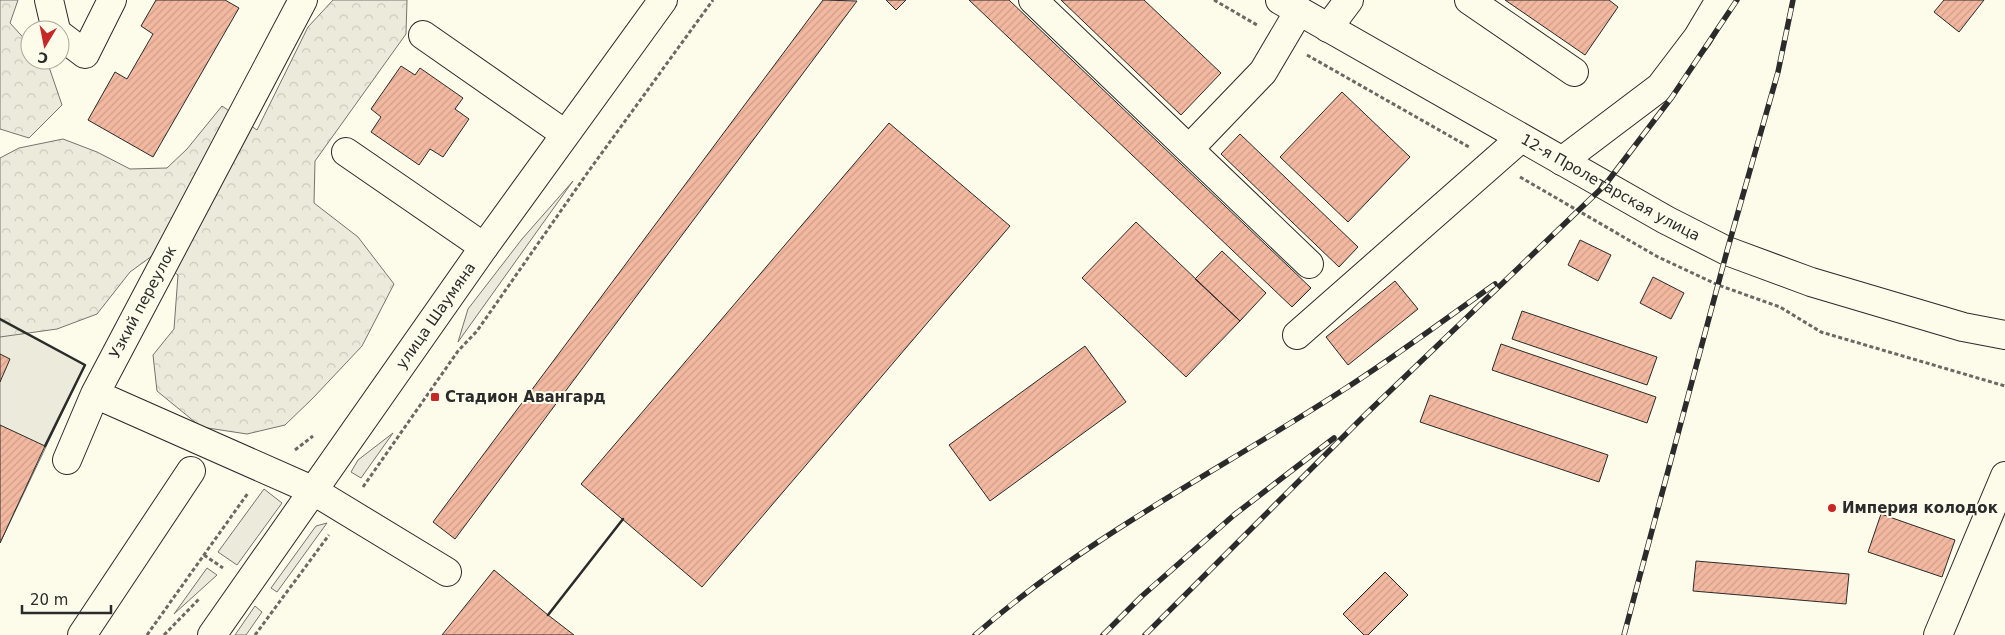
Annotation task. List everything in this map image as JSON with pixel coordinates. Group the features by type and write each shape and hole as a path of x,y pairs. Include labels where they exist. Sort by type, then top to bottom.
{"main road":[{"path":"49,0 54,20"},
{"path":"70,43 85,54 112,0"},
{"name":"Узкий переулок","path":"67,460 95,394 303,0"},
{"name":"улица Шаумяна","path":"212,635 484,247 663,0"},
{"path":"1033,0 1309,264"},
{"path":"1328,28 1348,0"},
{"path":"1469,0 1574,72"},
{"path":"1562,161 1660,87 1698,37 1720,0"},
{"path":"1189,149 1263,72 1289,6"},
{"name":"12-я Пролетарская улица","path":"1289,6 1666,220 1727,251 1810,282 1963,328 2005,335"},
{"path":"423,35 565,134"},
{"path":"1297,335 1521,138"},
{"path":"346,152 484,247"},
{"path":"95,394 312,490 446,572"},
{"path":"82,635 191,471"},
{"path":"1938,635 2005,476"}],"path":[{"path":"255,635 347,512 458,351 477,331 588,172 713,0"},
{"path":"147,635 266,470"},
{"path":"204,555 229,571"},
{"path":"164,635 201,597"}],"green space":[{"path":"0,0 18,0 10,23 20,34 20,70 50,70 62,105 29,138 0,129"},
{"path":"333,0 407,0 406,34 315,161 314,203 358,237 394,284 362,346 313,398 285,425 247,434 201,427 157,391 153,355 174,329 178,275 152,256 130,272 97,314 57,329 0,337 0,158 19,148 63,139 97,152 130,169 167,168 187,149 222,106 257,130 308,27"},
{"path":"573,181 458,342 468,309 522,239"},
{"path":"0,319 85,365 0,543"},
{"path":"393,433 361,478 351,472 358,460"},
{"path":"264,489 282,503 237,565 218,552"},
{"path":"327,523 277,592 271,588 316,526"},
{"path":"207,568 217,575 174,614"},
{"path":"255,606 262,612 246,635 235,635"}],"building":[{"path":"156,0 225,0 239,8 153,157 88,120 115,72 127,79 153,34 141,26"},
{"path":"823,0 857,1 455,539 433,522"},
{"path":"886,0 906,0 896,10"},
{"path":"969,0 1009,0 1311,288 1292,307"},
{"path":"1061,0 1144,0 1221,73 1181,115"},
{"path":"1505,0 1609,0 1618,7 1585,55"},
{"path":"1944,0 1984,0 1959,32 1934,12"},
{"path":"401,66 415,75 420,68 463,98 455,109 469,119 443,157 430,149 419,165 371,132 381,117 371,109"},
{"path":"1342,92 1410,157 1348,222 1280,157"},
{"path":"889,123 1010,226 702,587 581,484"},
{"path":"1240,134 1358,247 1339,267 1221,154"},
{"path":"1136,222 1240,321 1186,377 1082,278"},
{"path":"1580,240 1611,255 1598,281 1568,265"},
{"path":"1222,251 1266,293 1240,321 1195,279"},
{"path":"1653,277 1684,293 1671,319 1640,303"},
{"path":"1395,281 1418,309 1348,365 1326,337"},
{"path":"1522,311 1657,357 1647,385 1512,339"},
{"path":"1501,344 1656,397 1647,423 1492,370"},
{"path":"1085,346 1126,402 990,501 949,445"},
{"path":"0,354 10,359 0,382"},
{"path":"1430,395 1608,455 1599,482 1420,422"},
{"path":"0,425 45,446 0,543"},
{"path":"1881,514 1955,540 1942,577 1868,552"},
{"path":"1696,561 1849,574 1846,604 1693,591"},
{"path":"494,570 548,615 574,635 442,635"},
{"path":"1385,572 1408,595 1368,635 1364,635 1343,614"}],"railway":[{"path":"1145,635 1366,414 1605,185 1672,97 1737,0"},
{"path":"1624,635 1727,251 1778,72 1793,0"},
{"path":"975,635 1062,567 1154,506 1362,377 1495,284"},
{"path":"1103,635 1142,596 1234,515 1334,438"}],"wall":[{"path":"0,319 85,365 45,446"},
{"path":"548,615 623,519"}],"place":[{"name":"Стадион Авангард","path":"435,397"},
{"name":"Империя колодок","path":"1832,508"}]}
